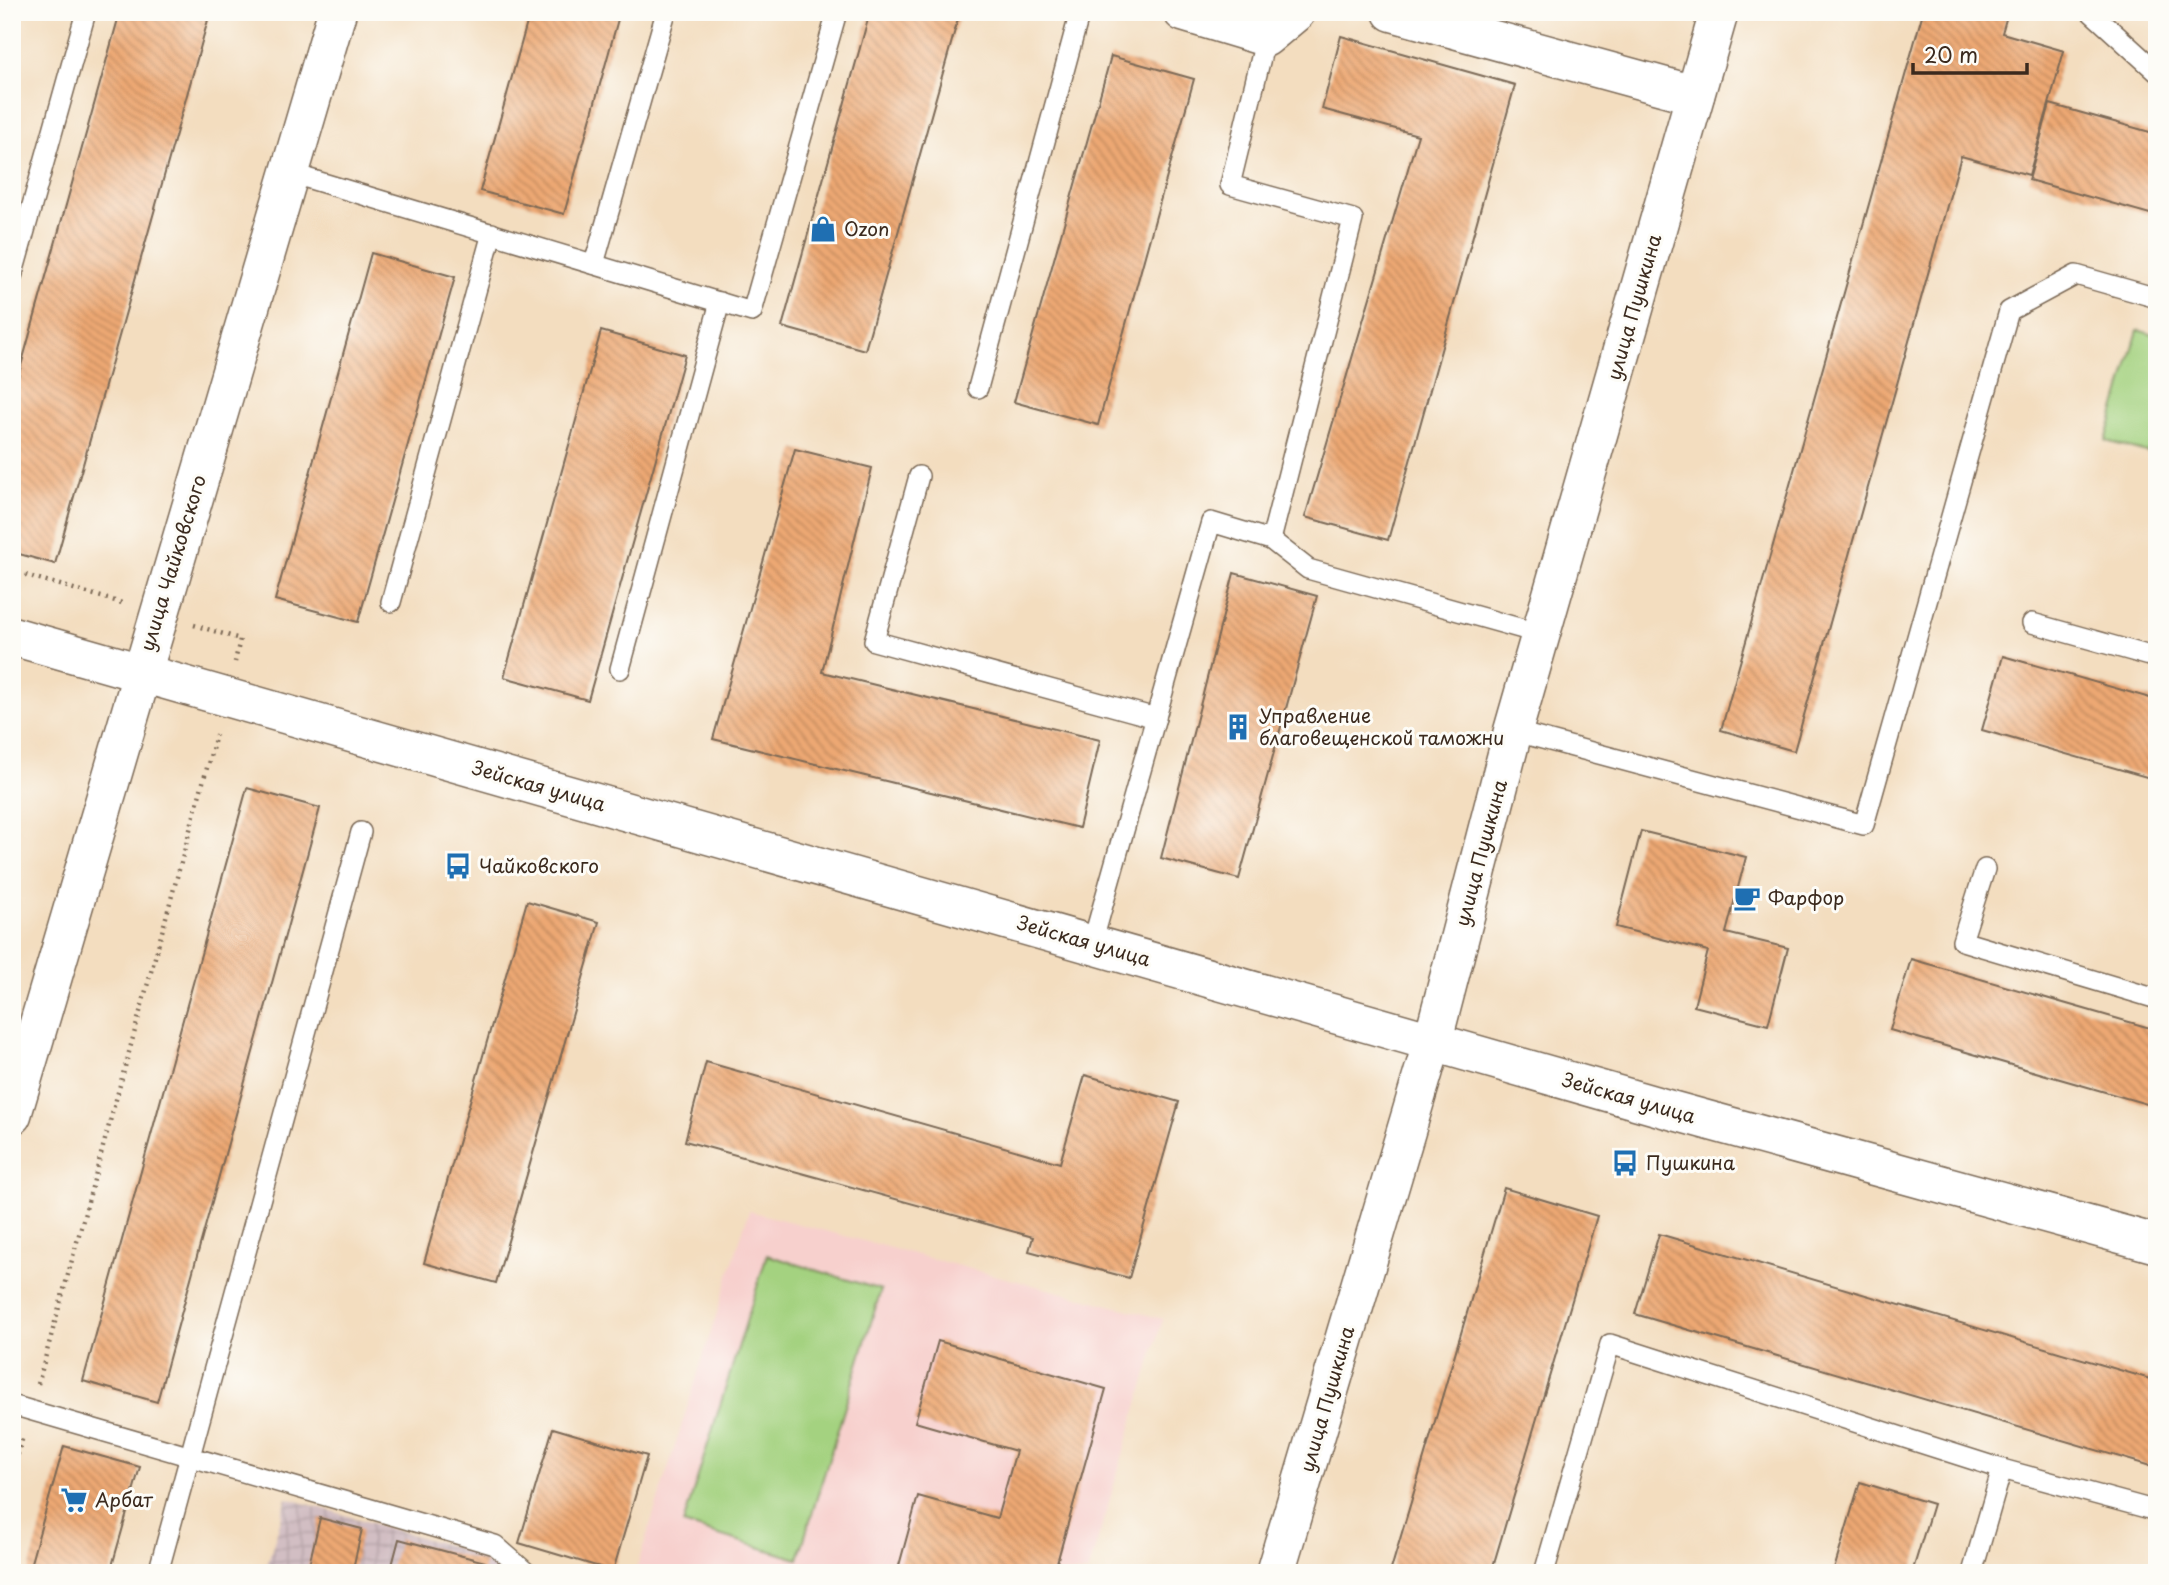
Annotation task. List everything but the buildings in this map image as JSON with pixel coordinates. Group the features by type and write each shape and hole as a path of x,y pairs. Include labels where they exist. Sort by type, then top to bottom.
{"street":[{"name":"улица Чайковского","path":"12,1115 140,671 337,12"},
{"path":"1183,12 1266,37 1296,12"},
{"path":"1392,12 1695,95"},
{"name":"улица Пушкина","path":"1275,1573 1433,1040 1513,731 1719,12"},
{"name":"Зейская улица","path":"12,636 1667,1109 2157,1244"}],"lane":[{"path":"12,277 86,12"},
{"path":"594,264 666,12"},
{"path":"290,173 752,312 837,12"},
{"path":"978,388 1080,12"},
{"path":"2091,12 2157,72"},
{"path":"1266,37 1230,185 1353,219 1271,540"},
{"path":"391,602 492,233"},
{"path":"1513,731 1864,825 2009,311 2076,275 2157,298"},
{"path":"620,669 720,302"},
{"path":"919,476 874,641 1156,718"},
{"path":"1092,944 1211,522 1271,540 1308,569 1541,635"},
{"path":"2032,623 2157,657"},
{"path":"158,1573 361,832"},
{"path":"1984,869 1962,941 2157,999"},
{"path":"1544,1573 1610,1344 2002,1469 2157,1511"},
{"path":"22,1407 495,1545 527,1573"},
{"path":"1972,1573 2002,1469"}],"path":[{"path":"12,571 240,639 227,696 22,1407 12,1475"}],"shaded area":[{"path":"749,1211 1163,1319 1088,1573 635,1573"},
{"path":"287,1498 498,1560 499,1573 265,1573"}],"green space":[{"path":"2138,330 2157,336 2157,455 2106,441"},
{"path":"767,1255 881,1290 798,1559 683,1524"}],"place":[{"name":"Ozon","path":"823,229"},
{"name":"Управление благовещенской таможни","path":"1238,727"},
{"name":"Чайковского","path":"458,866"},
{"name":"Фарфор","path":"1747,898"},
{"name":"Пушкина","path":"1625,1163"},
{"name":"Арбат","path":"74,1500"}]}
